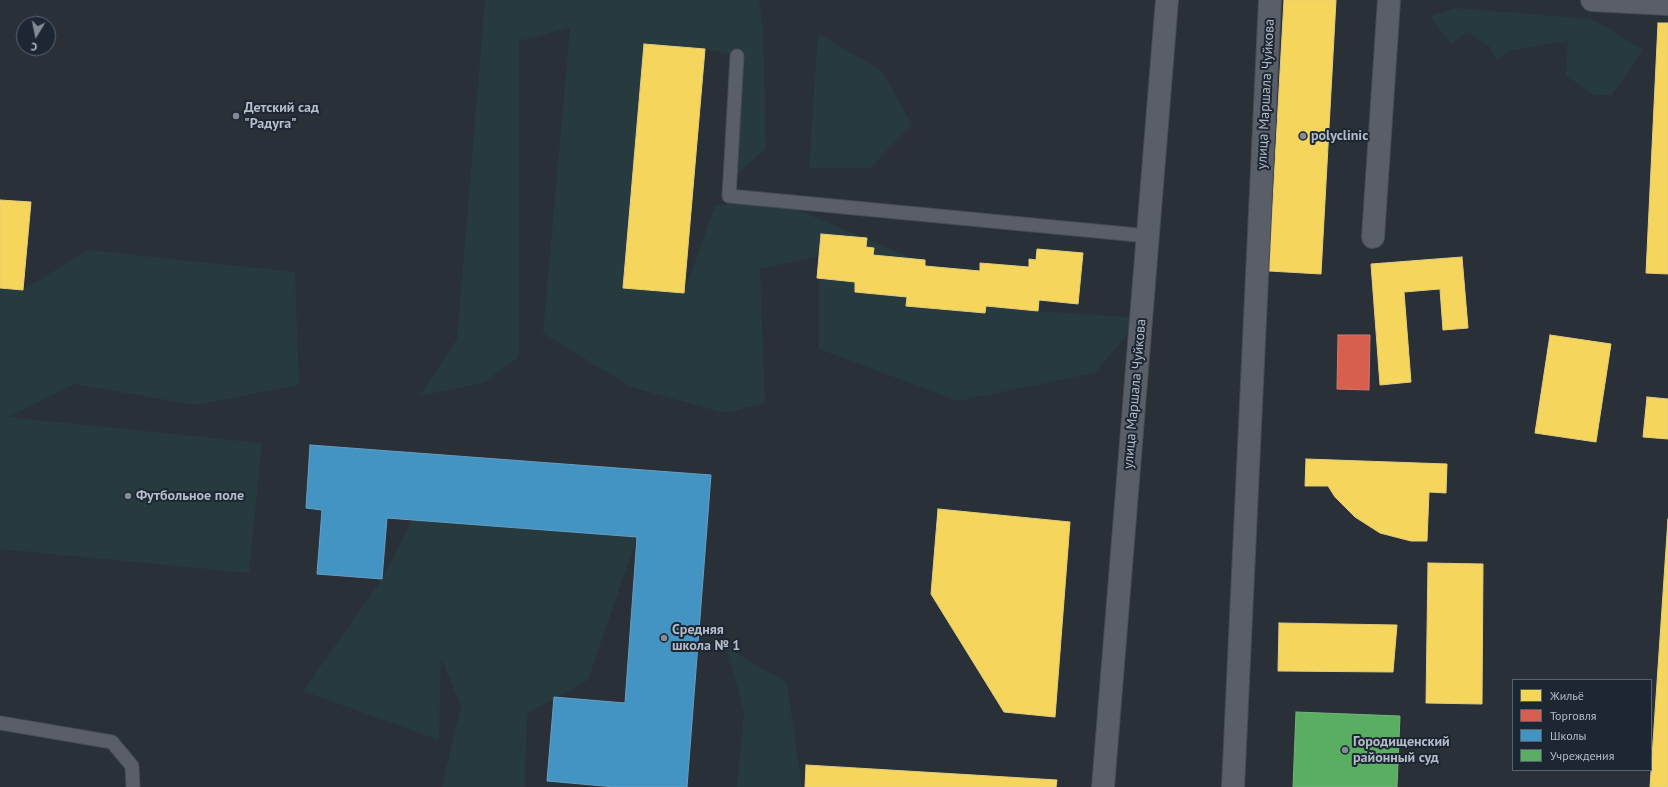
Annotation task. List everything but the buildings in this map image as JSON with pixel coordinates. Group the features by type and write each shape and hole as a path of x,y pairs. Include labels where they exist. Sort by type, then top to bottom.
{"street":[{"name":"улица Маршала Чуйкова","path":"1103,787 1166,0"},
{"name":"улица Маршала Чуйкова","path":"1233,787 1270,0"},
{"path":"1373,237 1389,0"},
{"path":"1592,0 1668,4"}],"lane":[{"path":"737,56 729,196 1148,236"},
{"path":"0,723 112,742 132,766 133,787"}],"green space":[{"path":"485,0 759,0 763,30 766,148 729,182 737,56 705,49 644,44 623,288 684,293 715,205 774,200 1038,311 1141,318 1095,373 958,401 819,349 819,256 760,269 765,403 724,413 631,387 543,333 570,28 519,41 519,357 483,383 420,396 457,339"},
{"path":"1455,8 1592,19 1643,50 1612,95 1593,95 1566,75 1568,40 1510,51 1496,60 1490,47 1467,32 1451,44 1430,16"},
{"path":"818,33 882,71 912,125 870,168 809,168"},
{"path":"88,250 295,272 299,385 195,405 74,384 8,417 262,443 249,573 0,549 0,289 23,290"},
{"path":"412,520 637,537 588,680 527,714 525,787 442,787 461,706 441,658 439,740 303,691 382,579"},
{"path":"726,647 787,683 802,787 737,787 744,711"}],"place":[{"name":"Детский сад \"Радуга\"","path":"236,116"},
{"name":"polyclinic","path":"1303,136"},
{"name":"Футбольное поле","path":"128,496"},
{"name":"Средняя школа № 1","path":"664,638"},
{"name":"Городищенский районный суд","path":"1345,750"}]}
